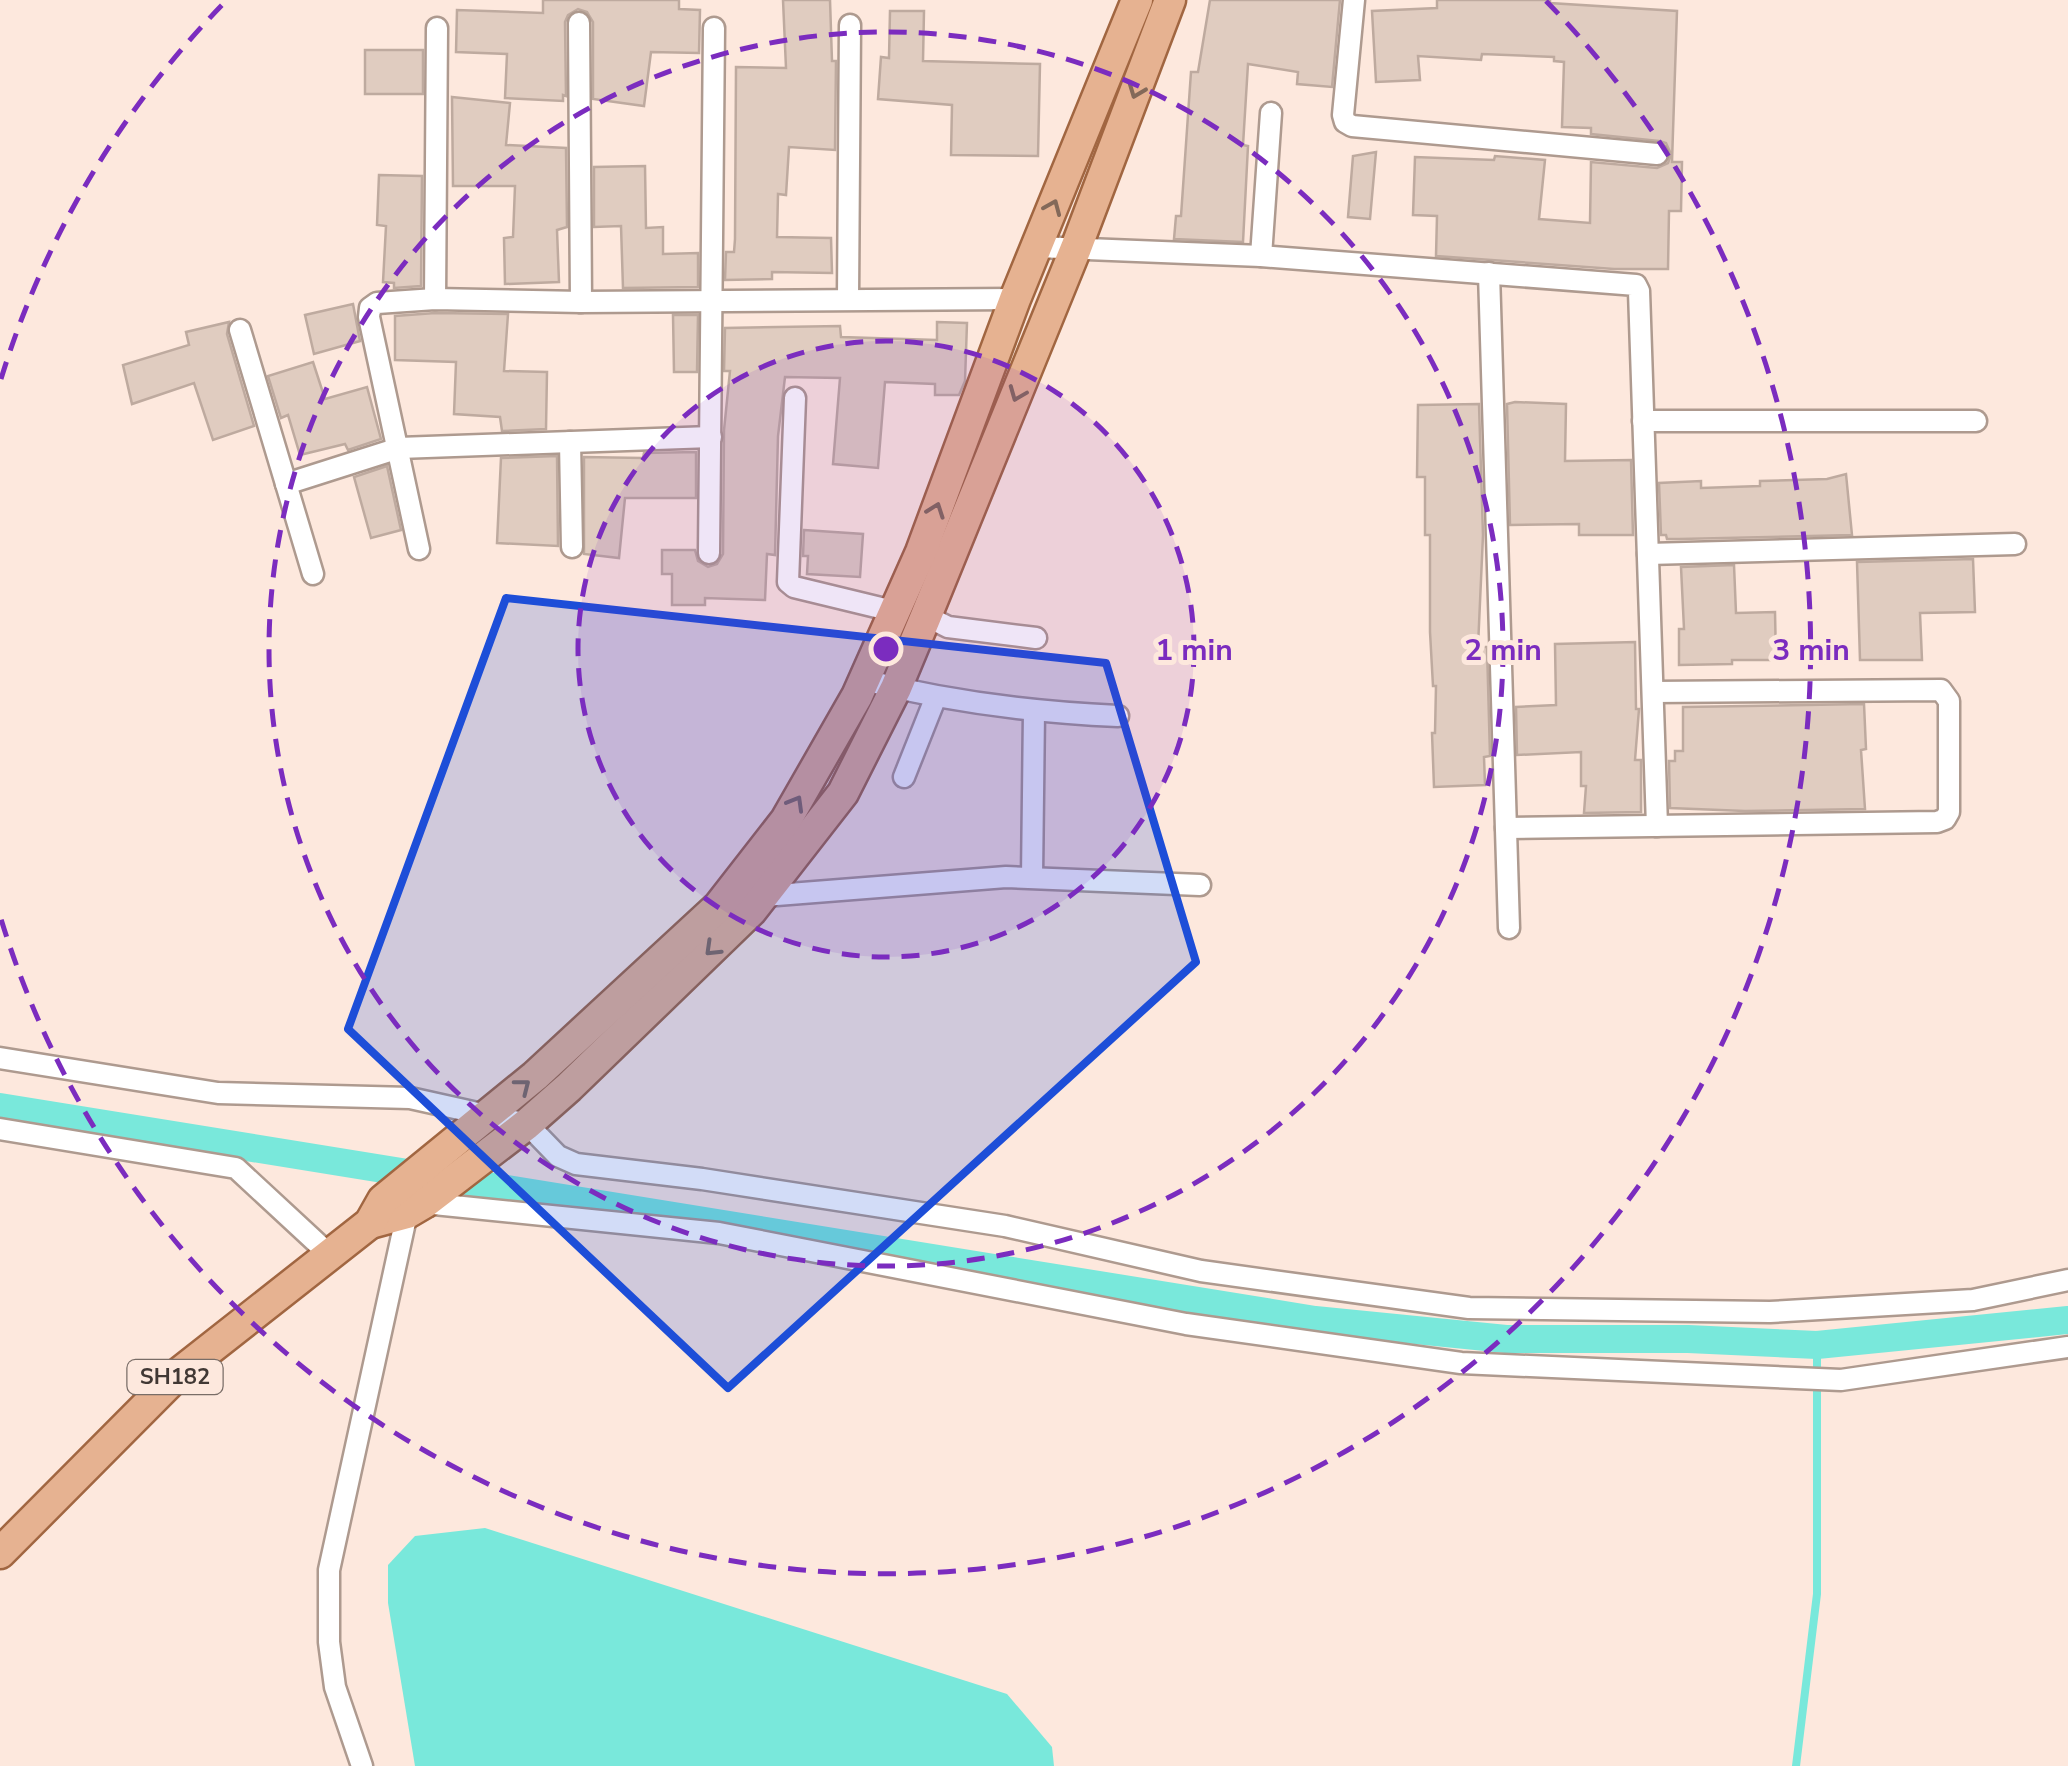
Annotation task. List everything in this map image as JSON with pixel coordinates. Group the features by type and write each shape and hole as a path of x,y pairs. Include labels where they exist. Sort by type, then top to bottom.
{"main road":[{"name":"SH182","path":"0,1553 178,1374 370,1223 418,1199 528,1124 764,896 786,820 864,680 921,552 1015,299 1137,0"},
{"name":"SH182","path":"418,1199 447,1147 536,1076 843,793 896,688 926,616 1076,248 1170,0"}],"street":[{"path":"1354,0 1343,115 1352,126 1657,154"},
{"path":"579,23 581,302"},
{"path":"848,297 850,24"},
{"path":"435,299 437,28"},
{"path":"710,552 714,28"},
{"path":"1261,256 1271,114"},
{"path":"1037,246 1261,256 1636,284 1657,826"},
{"path":"1490,272 1509,928"},
{"path":"419,549 370,316 370,308 378,303 435,299 1015,299"},
{"path":"240,330 313,574"},
{"path":"795,398 788,582 794,587 893,612"},
{"path":"1644,421 1976,421"},
{"path":"286,484 399,448 711,437"},
{"path":"570,442 572,546"},
{"path":"1648,554 2015,544"},
{"path":"926,616 948,627 1036,638"},
{"path":"864,680 935,698 1034,712 1118,716"},
{"path":"1506,828 1937,822 1949,812 1949,701 1941,690 1653,692"},
{"path":"904,777 935,698"},
{"path":"1032,877 1034,712"},
{"path":"764,896 976,878 1200,885"},
{"path":"0,1058 218,1093 389,1095 528,1124 558,1156 576,1164 702,1179 1005,1226 1201,1270 1469,1308 1770,1312 1973,1300 2068,1280"},
{"path":"0,1129 236,1168 331,1256"},
{"path":"362,1766 335,1687 329,1642 329,1570 418,1199 720,1233 1186,1324 1474,1364 1841,1380 2068,1346"}],"highlighted area":[{"path":"506,598 1106,663 1196,962 728,1388 348,1029"}],"water":[{"path":"485,1528 1007,1694 1052,1747 1054,1766 415,1766 388,1603 388,1565 415,1536"}],"building":[{"path":"543,0 679,0 679,9 700,10 699,53 651,52 644,106 593,99 593,22 587,12 578,9 565,22 563,101 505,98 507,54 456,52 457,10 543,13"},
{"path":"783,0 830,0 832,61 836,61 835,150 789,147 786,195 778,194 777,237 831,238 832,273 772,272 772,279 725,280 726,252 734,252 735,239 736,67 786,68"},
{"path":"1210,0 1340,0 1332,87 1297,84 1298,72 1248,64 1243,242 1174,239 1176,216 1181,216 1191,72 1198,72"},
{"path":"1437,0 1550,0 1677,11 1672,162 1682,162 1681,211 1669,211 1668,269 1614,269 1436,256 1437,216 1413,215 1415,157 1545,160 1539,219 1590,223 1591,162 1657,168 1668,163 1671,154 1666,143 1659,141 1591,134 1591,128 1562,127 1564,62 1554,61 1554,57 1482,54 1481,60 1418,56 1420,80 1376,82 1372,11 1437,8"},
{"path":"890,11 924,11 923,61 1040,64 1038,156 951,155 952,105 878,99 881,57 889,58"},
{"path":"365,50 423,50 423,94 365,94"},
{"path":"452,97 510,103 506,145 566,148 567,227 557,230 559,282 505,284 504,238 513,237 515,186 453,186"},
{"path":"1376,152 1370,219 1348,217 1353,156"},
{"path":"645,166 646,228 663,227 663,254 698,253 698,287 623,288 621,226 594,227 594,167"},
{"path":"379,175 422,176 421,286 394,288 394,283 383,282 386,226 377,225"},
{"path":"353,304 360,341 314,354 305,315"},
{"path":"508,314 504,371 547,372 546,429 502,431 500,417 454,414 456,362 395,360 395,316"},
{"path":"673,315 698,315 697,372 674,372"},
{"path":"229,322 227,334 254,426 213,440 194,383 132,404 123,365 189,345 186,332"},
{"path":"937,322 967,323 965,381 959,395 935,395 935,384 885,382 878,468 833,464 840,378 785,377 778,436 775,555 767,554 765,600 705,598 705,605 672,605 672,574 662,574 662,550 695,550 698,561 708,567 717,564 723,554 724,430 730,371 724,371 725,328 840,326 841,337 937,340"},
{"path":"313,362 325,399 367,387 381,439 348,450 345,444 300,455 288,415 281,418 268,376"},
{"path":"1479,404 1483,535 1478,647 1487,647 1490,756 1484,757 1485,785 1434,787 1432,733 1436,686 1430,632 1430,535 1425,535 1425,477 1417,477 1418,405"},
{"path":"1507,404 1566,404 1565,461 1631,460 1633,535 1579,535 1579,524 1510,525"},
{"path":"696,452 696,498 625,498 619,558 584,554 584,457 643,458 644,453"},
{"path":"557,456 558,546 497,543 501,458"},
{"path":"387,466 401,530 371,538 354,477"},
{"path":"1846,474 1852,535 1667,539 1661,535 1659,483 1701,481 1701,488 1760,486 1760,481 1827,479"},
{"path":"804,530 863,534 860,577 807,574"},
{"path":"1973,559 1975,612 1920,613 1922,660 1860,660 1857,562"},
{"path":"1734,565 1736,613 1775,612 1776,660 1679,665 1679,629 1684,629 1681,567"},
{"path":"1635,642 1639,709 1635,760 1641,760 1641,812 1584,813 1586,786 1581,786 1581,752 1517,755 1516,707 1556,705 1555,644"},
{"path":"1864,704 1866,749 1861,750 1865,809 1670,808 1669,761 1675,761 1675,751 1683,751 1683,707"}],"waterway":[{"path":"0,1107 1315,1320 1506,1339 1688,1339 1817,1345 2068,1320"},
{"path":"1796,1766 1817,1594 1817,1345"}]}
